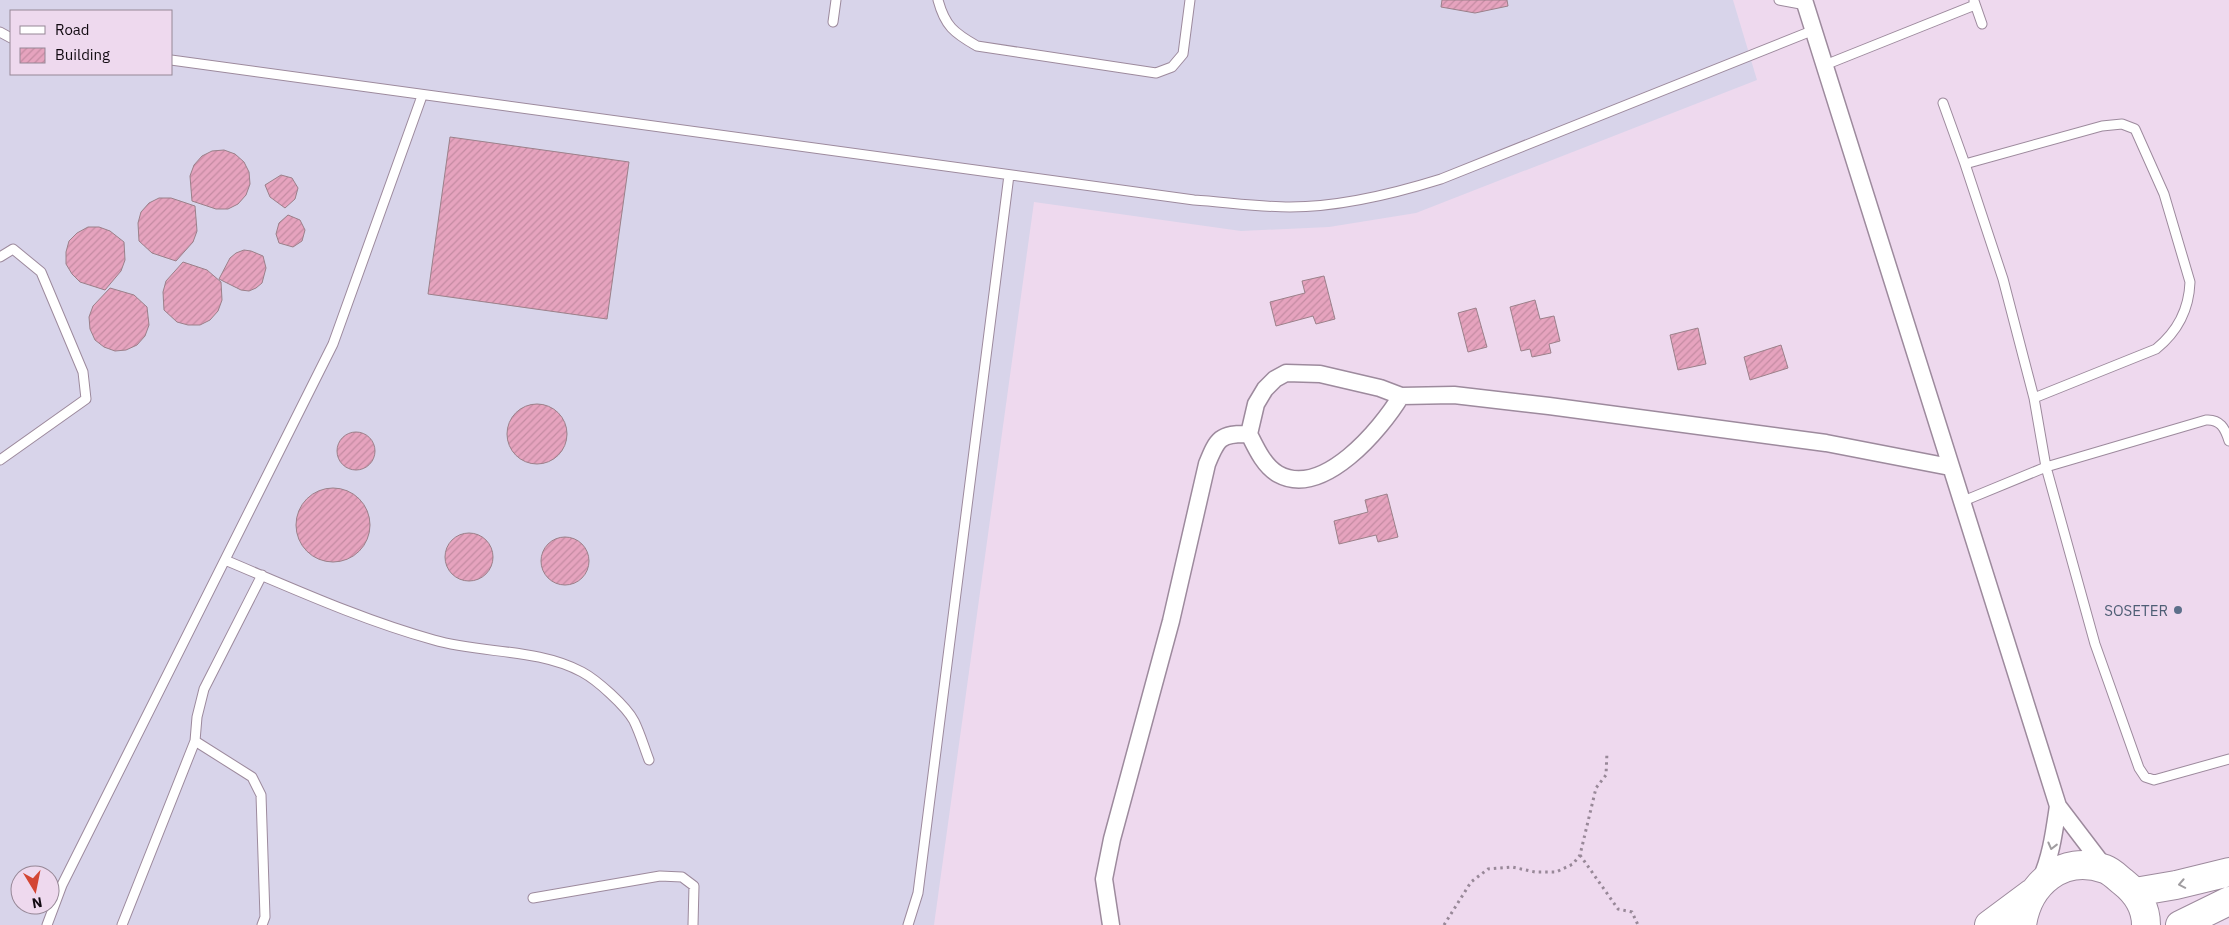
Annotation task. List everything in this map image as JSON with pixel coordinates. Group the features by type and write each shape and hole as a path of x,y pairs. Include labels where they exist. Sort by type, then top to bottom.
{"highway":[{"path":"1989,925 2054,873 2070,867 2089,865 2106,869 2135,892 2142,906 2146,925"},
{"path":"2135,892 2190,882 2229,872"},
{"path":"2022,925 2024,910 2035,888"},
{"path":"2180,925 2229,902"}],"street":[{"path":"1805,2 2058,806 2106,869"},
{"path":"1401,396 1390,414 1368,440 1334,467 1311,477 1292,478 1278,474 1265,462 1248,434 1256,404 1265,389 1275,379 1286,374 1320,374 1380,388 1401,396 1454,394 1549,406 1826,444 1950,467"},
{"path":"1111,925 1104,879 1112,839 1169,630 1207,464 1214,446 1221,437 1230,434 1248,434"},
{"path":"2035,888 2047,866 2054,839 2058,806"}],"lane":[{"path":"833,22 836,0"},
{"path":"938,0 946,23 957,35 976,46 1156,72 1172,67 1183,54 1190,0"},
{"path":"1779,0 1805,2"},
{"path":"1825,65 1974,2 1982,24"},
{"path":"172,60 422,96 1194,200 1290,207 1338,203 1399,192 1476,167 1629,102 1814,30"},
{"path":"47,925 62,885 333,344 422,96"},
{"path":"1943,103 2003,279 2034,398 2046,466 2094,644 2138,768 2145,777 2154,780 2229,759"},
{"path":"1965,164 2102,126 2122,124 2135,129 2167,203 2190,282 2190,296 2179,324 2170,338 2156,349 2034,398"},
{"path":"908,925 918,892 1010,175"},
{"path":"0,257 13,249 41,272 83,372 86,400 0,460"},
{"path":"1961,502 2046,466 2206,420 2214,420 2221,424 2229,441"},
{"path":"225,560 357,616 435,640 478,650 546,659 582,672 614,697 633,720 649,760"},
{"path":"122,925 195,741 197,717 204,689 262,575"},
{"path":"195,741 252,777 261,795 265,917 262,925"},
{"path":"532,898 660,876 682,877 694,886 693,925"}],"path":[{"path":"1444,925 1472,882 1488,868 1512,867 1535,872 1556,872 1573,864 1580,855 1596,788 1606,775 1607,752"},
{"path":"1580,855 1618,909 1632,912 1638,925"}],"shaded area":[{"path":"0,0 1733,0 1757,80 1416,213 1329,227 1241,231 1034,202 934,925 0,925"}],"building":[{"path":"1442,0 1507,0 1508,6 1475,13 1441,7"},
{"path":"450,137 629,162 607,319 428,294"},
{"path":"224,150 235,154 244,162 249,172 250,184 246,195 238,204 228,209 216,209 192,201 190,176 194,165 202,156 212,151"},
{"path":"281,175 292,178 298,188 295,199 285,208 270,197 265,185"},
{"path":"159,198 171,198 195,206 197,231 193,242 176,261 152,253 139,241 138,223 141,212 149,203"},
{"path":"288,215 300,220 305,230 302,241 293,247 279,243 276,234 279,223"},
{"path":"88,227 99,227 110,231 124,242 125,260 121,271 105,290 80,282 66,264 66,252 69,241 77,233"},
{"path":"244,250 263,256 266,268 262,283 249,291 241,290 219,279 230,258"},
{"path":"183,262 207,270 221,282 222,300 218,311 210,320 200,325 188,325 177,322 164,310 163,292 166,281"},
{"path":"1324,276 1335,319 1316,324 1313,316 1276,326 1270,302 1305,293 1302,281"},
{"path":"110,288 134,295 147,307 149,325 145,336 137,345 126,350 115,351 104,347 95,340 90,329 89,317 93,306"},
{"path":"1535,300 1540,319 1554,316 1560,341 1549,344 1551,353 1532,357 1530,349 1521,351 1510,307"},
{"path":"1476,308 1487,347 1468,352 1458,313"},
{"path":"1698,328 1706,364 1678,370 1670,335"},
{"path":"1781,345 1788,368 1750,380 1744,357"},
{"path":"537,404 553,409 558,413 562,418 567,434 562,450 558,455 553,459 537,464 521,459 516,455 512,450 507,434 512,418 516,413 521,409"},
{"path":"356,432 369,438 375,451 369,464 356,470 343,464 337,451 343,438"},
{"path":"333,488 347,491 359,499 367,511 370,525 367,539 359,551 347,559 333,562 319,559 307,551 299,539 296,525 299,511 307,499 319,491"},
{"path":"1387,494 1398,537 1378,542 1376,535 1339,544 1334,521 1368,512 1365,500"},
{"path":"469,533 478,535 486,540 491,548 493,557 491,566 486,574 478,579 469,581 460,579 452,574 447,566 445,557 447,548 452,540 460,535"},
{"path":"565,537 574,539 582,544 587,552 589,561 587,570 582,578 574,583 565,585 556,583 548,578 543,570 541,561 543,552 548,544 556,539"}],"place":[{"name":"SOSETER","path":"2178,610"}]}
